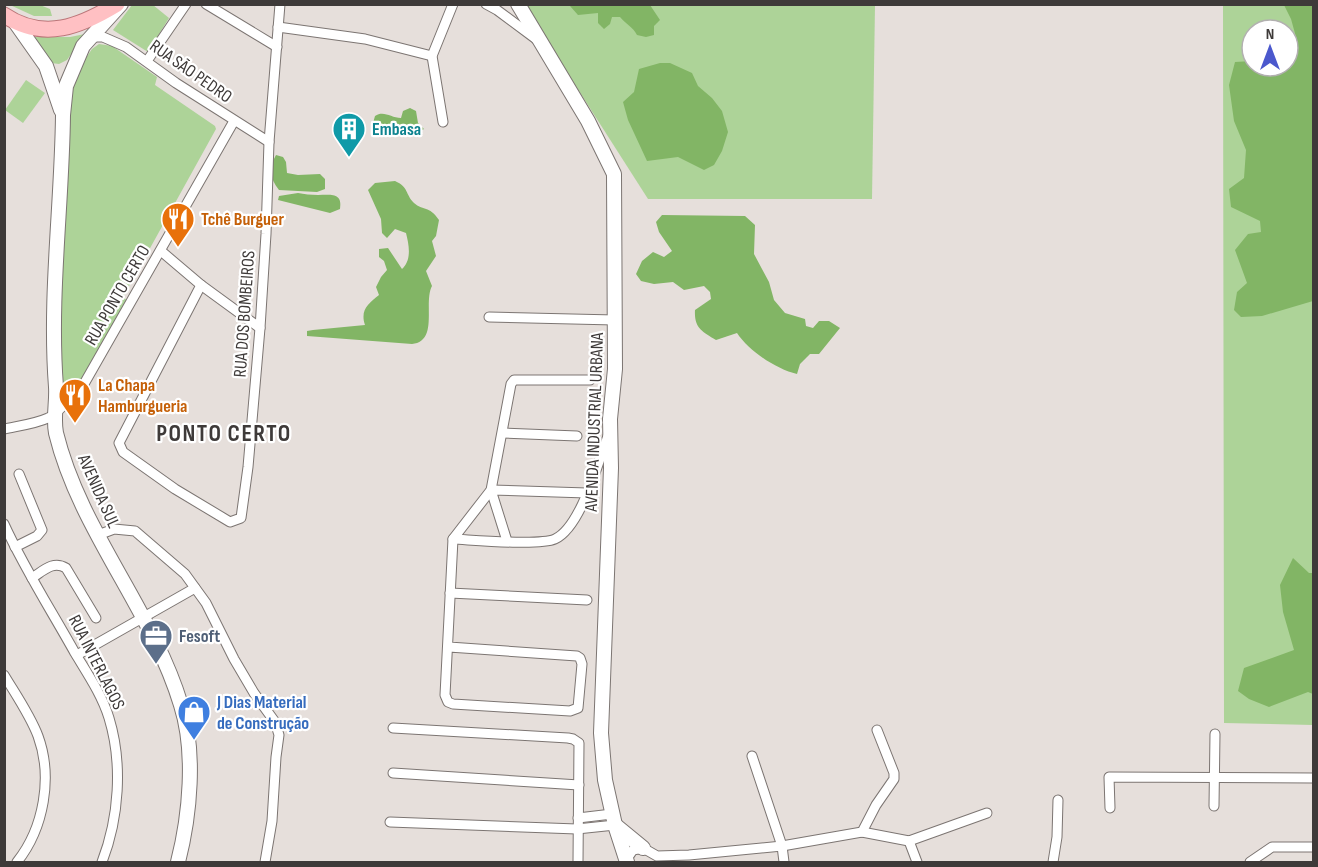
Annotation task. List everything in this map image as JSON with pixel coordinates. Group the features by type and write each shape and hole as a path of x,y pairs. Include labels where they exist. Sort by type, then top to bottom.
{"main road":[{"path":"10,18 45,29 71,27 119,4"}],"street":[{"name":"AVENIDA SUL","path":"119,4 91,37 78,57 66,86 54,341 56,392 54,414 63,457 98,536 166,664 182,707 188,743 189,781 187,813 178,862"},
{"path":"147,61 186,4"},
{"path":"206,4 277,47"},
{"name":"RUA DOS BOMBEIROS","path":"201,285 122,436 120,448 175,489 230,522 241,518 248,467 260,328 269,142 280,4"},
{"path":"443,122 432,56 453,4"},
{"path":"486,4 498,10 541,42"},
{"path":"498,10 507,4"},
{"name":"AVENIDA INDUSTRIAL URBANA","path":"518,4 588,121 614,174 615,369 610,429 604,462 601,734 605,780 627,861"},
{"name":"AVENIDA SUL","path":"10,18 46,66 63,115"},
{"path":"278,27 365,39 432,56"},
{"name":"RUA SÃO PEDRO","path":"91,37 113,40 147,61 176,84 269,142"},
{"path":"46,66 59,69 78,57"},
{"name":"RUA PONTO CERTO","path":"4,429 47,418 66,401 76,398 234,121"},
{"path":"161,251 201,285 260,328"},
{"path":"489,317 615,320"},
{"path":"449,647 577,656 582,664 579,704 575,710 570,711 453,704 448,702 445,696 453,539 491,490 511,384 514,380 590,380"},
{"path":"503,433 577,436"},
{"path":"453,539 542,542 560,536 575,518 604,462"},
{"path":"15,547 37,536 42,530 19,474"},
{"path":"491,490 587,493"},
{"path":"491,490 507,541"},
{"name":"RUA INTERLAGOS","path":"4,524 109,717 116,751 117,794 113,824 102,862"},
{"path":"98,536 114,529 135,531 166,557 195,588 206,603 239,667 278,729 273,821 265,862"},
{"path":"32,578 52,565 62,565 96,618"},
{"path":"77,655 195,588"},
{"path":"450,593 587,600"},
{"path":"4,675 37,735 44,759 45,787 40,818 31,842 17,862"},
{"path":"393,728 573,739 579,743 578,862"},
{"path":"862,832 876,805 894,779 894,773 877,730"},
{"path":"1214,806 1215,734"},
{"path":"752,756 782,846 784,862"},
{"path":"393,773 579,785"},
{"path":"1110,808 1109,777 1314,778"},
{"path":"1053,862 1057,837 1058,800"},
{"path":"578,818 614,819 657,859 782,846 862,832 909,841 987,813"},
{"path":"390,822 577,829 614,819"},
{"path":"909,841 917,862"},
{"path":"1250,862 1272,847 1314,847"},
{"path":"627,861 633,850 643,848"}],"green space":[{"path":"10,5 40,5 50,9 52,16 34,16"},
{"path":"132,5 153,5 169,18 148,52 113,30"},
{"path":"524,5 875,5 872,199 648,199"},
{"path":"563,5 650,5 660,20 654,26 654,35 646,37 637,35 620,17 612,17 610,24 604,29 598,23 598,13 578,15 570,6"},
{"path":"1223,5 1313,5 1313,725 1224,723"},
{"path":"1284,5 1313,5 1313,301 1262,316 1241,317 1234,310 1237,292 1247,283 1235,250 1248,234 1261,232 1260,221 1231,207 1229,189 1244,178 1246,150 1234,121 1229,85 1235,62 1240,62 1240,78 1300,78 1300,18 1290,18"},
{"path":"85,34 67,60 59,64 51,63 33,37 70,37"},
{"path":"99,44 112,46 157,77 155,85 215,126 216,129 123,297 129,302 73,395 68,395 62,389 59,341 69,149 69,89 75,74 92,49"},
{"path":"660,63 670,63 692,73 698,86 722,111 728,132 722,151 714,165 704,170 678,157 647,161 628,120 623,102 634,92 639,69"},
{"path":"26,80 45,93 23,123 5,110"},
{"path":"410,108 416,111 418,123 424,129 414,133 401,133 376,128 373,123 378,114 401,118 403,111"},
{"path":"276,155 283,157 287,173 320,174 325,179 325,189 317,192 279,190 271,173"},
{"path":"395,181 405,188 414,203 432,212 439,220 436,236 432,241 436,256 426,271 432,286 428,329 425,336 412,344 307,336 307,331 365,325 364,311 368,304 379,295 376,287 387,270 384,261 379,257 379,249 388,248 402,269 405,265 409,252 406,233 395,229 387,238 382,233 381,219 368,190 375,183"},
{"path":"298,193 338,197 340,209 330,213 278,200 279,196"},
{"path":"662,215 745,216 755,225 754,254 769,282 774,300 785,313 805,319 806,326 813,328 819,321 829,321 840,328 819,354 810,354 800,364 797,374 780,368 764,358 748,346 737,333 716,340 711,337 700,328 695,316 695,310 711,299 710,292 704,286 684,290 673,282 654,284 641,281 636,274 642,261 653,252 664,257 672,251 659,232 656,222"},
{"path":"1293,558 1309,573 1313,573 1313,694 1308,692 1269,707 1249,699 1238,691 1244,668 1294,650 1283,612 1280,585"}],"place":[{"name":"Embasa","path":"349,158"},
{"name":"Tchê Burguer","path":"178,248"},
{"name":"La Chapa Hamburgueria","path":"75,424"},
{"name":"Fesoft","path":"156,665"},
{"name":"J Dias Material de Construção","path":"194,741"}],"district":[{"name":"PONTO CERTO","path":"224,433"}]}
